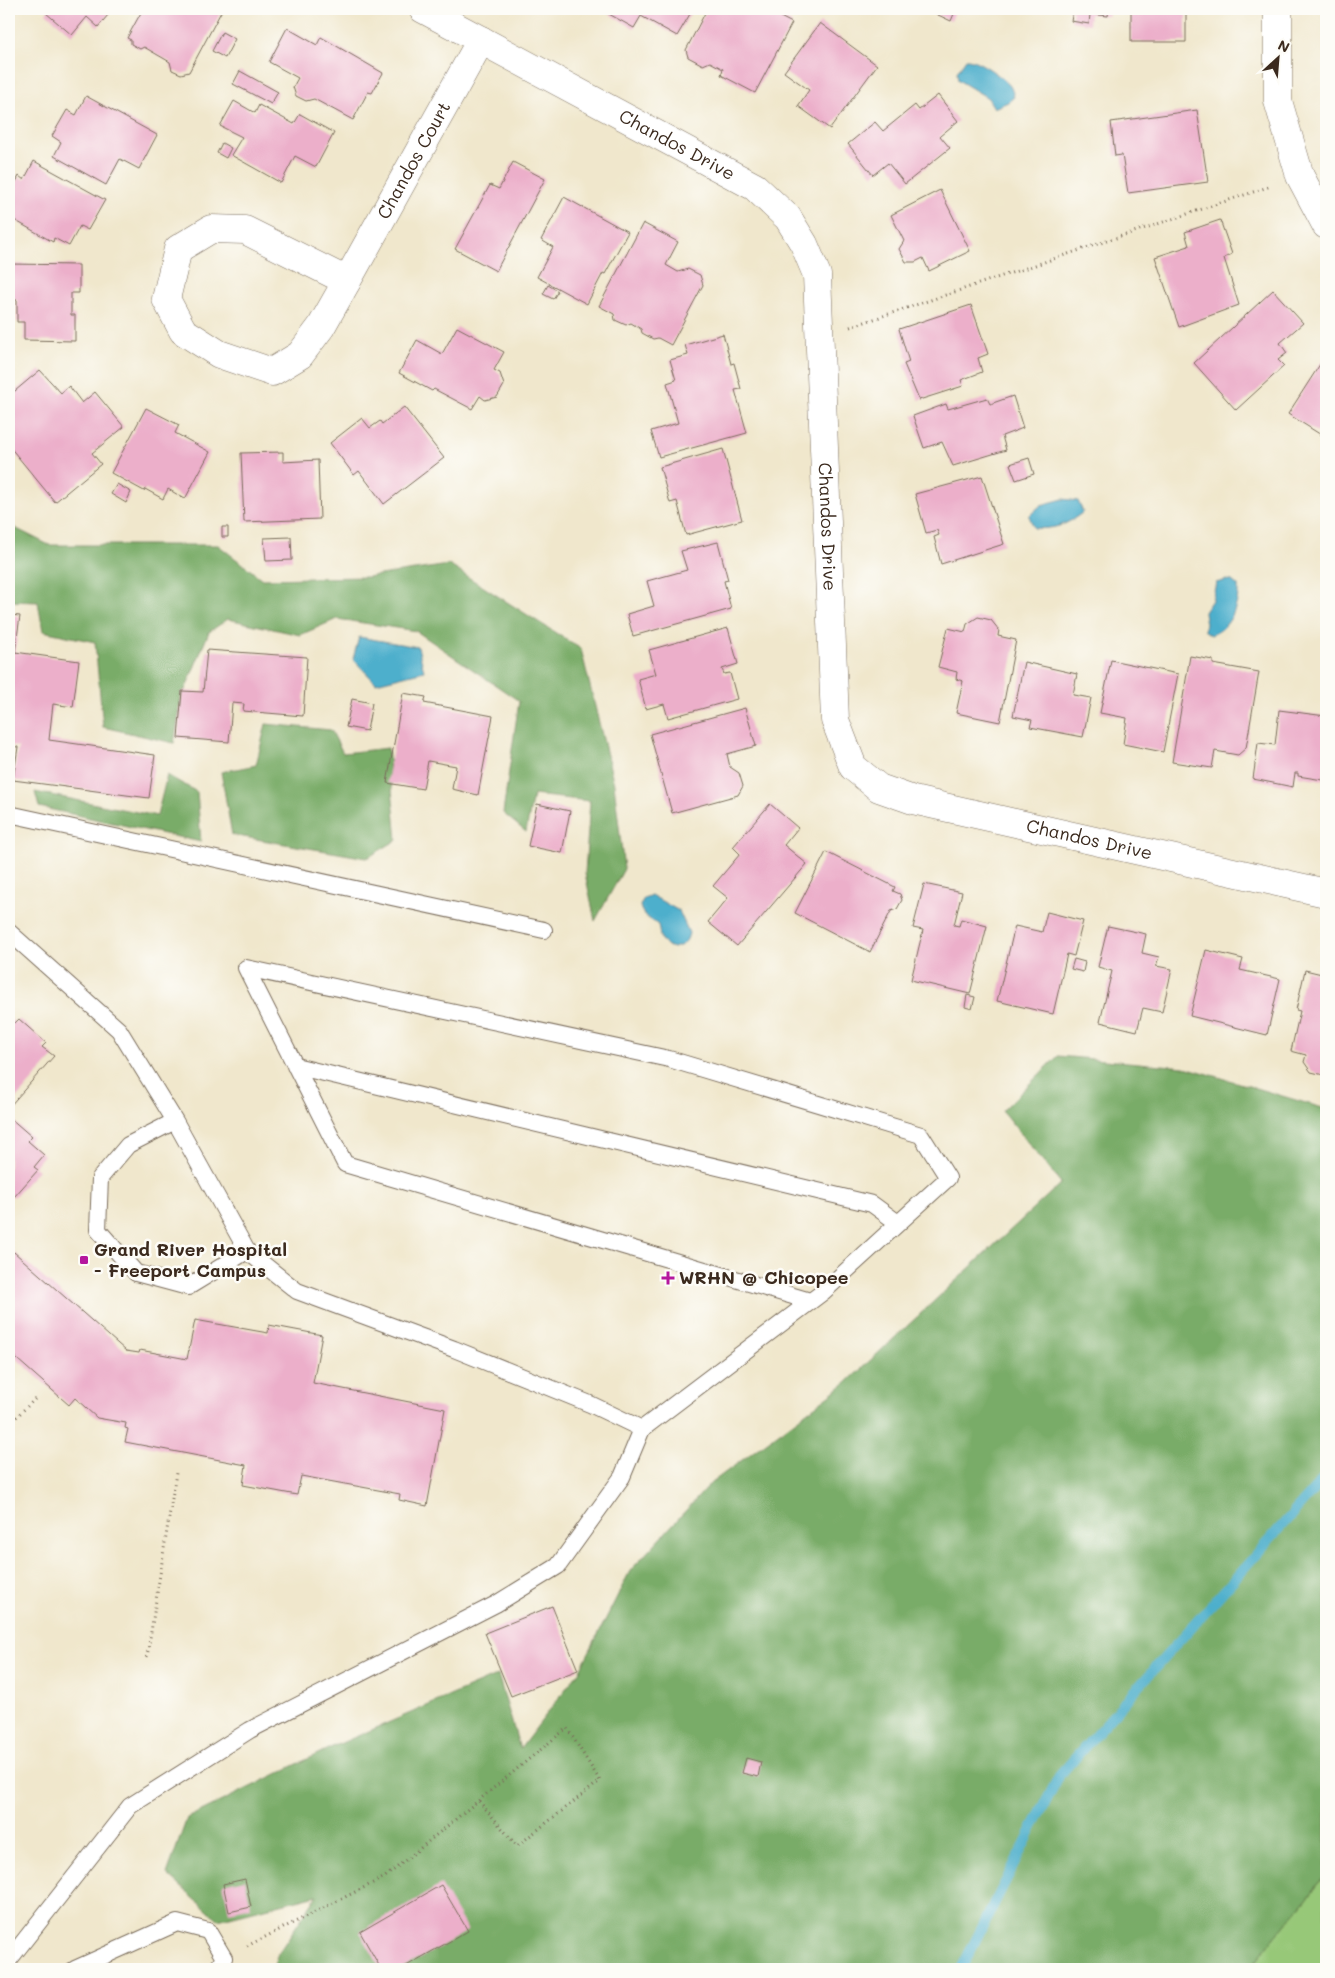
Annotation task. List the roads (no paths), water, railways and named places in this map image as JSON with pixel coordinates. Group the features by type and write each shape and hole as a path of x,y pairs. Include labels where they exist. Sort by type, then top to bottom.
{"street":[{"name":"Chandos Drive","path":"423,9 755,187 788,218 804,244 817,275 835,720 853,767 879,788 913,800 1326,893"},
{"path":"1278,9 1278,101 1300,176 1326,225"},
{"name":"Chandos Court","path":"347,281 244,230 211,229 178,250 166,298 183,331 218,354 272,372 300,355 321,327 347,281 481,40"}],"lane":[{"path":"9,814 544,930"},
{"path":"9,932 119,1030 176,1121 247,1251 297,1291 454,1349 590,1404 642,1429"},
{"path":"9,1960 130,1806 250,1730 496,1604 558,1566 622,1477 642,1429 823,1292 948,1178 921,1135 669,1059 246,968 345,1164 810,1301"},
{"path":"295,1066 872,1204 898,1223"},
{"path":"176,1121 128,1145 100,1178 98,1230 136,1273 188,1287 247,1251"},
{"path":"75,1969 177,1923 208,1931 221,1963"}],"water":[{"path":"966,59 982,65 1002,78 1010,86 1014,97 994,108 988,98 958,80 957,72"},
{"path":"1063,499 1078,501 1083,512 1060,526 1034,528 1029,516 1041,505"},
{"path":"1227,580 1232,581 1238,586 1235,608 1224,627 1211,635 1204,630 1206,624 1204,612 1212,600 1216,583"},
{"path":"359,637 418,647 424,671 376,683 353,659"},
{"path":"651,895 679,911 689,933 685,942 681,945 673,948 662,942 658,925 643,913 640,906 644,898"}],"waterway":[{"path":"961,1969 1059,1776 1326,1476"}],"place":[{"name":"Grand River Hospital - Freeport Campus","path":"84,1260"},
{"name":"WRHN @ Chicopee","path":"668,1278"}]}
